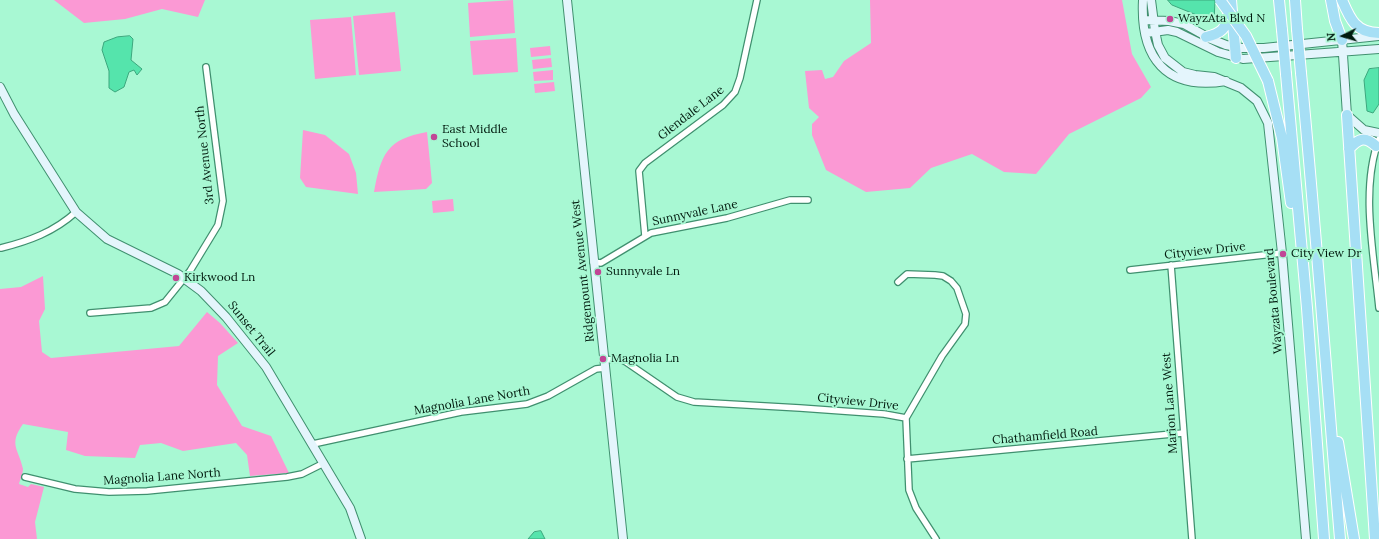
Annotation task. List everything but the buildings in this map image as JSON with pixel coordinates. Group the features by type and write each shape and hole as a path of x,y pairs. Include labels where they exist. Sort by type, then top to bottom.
{"highway":[{"path":"1220,0 1249,42 1268,81 1282,138 1307,308"},
{"path":"1206,37 1219,34 1225,29 1231,0"},
{"path":"1231,0 1236,58"},
{"path":"1279,0 1307,308 1324,539"},
{"path":"1295,0 1316,227 1321,313 1340,539"},
{"path":"1331,0 1335,21 1342,40"},
{"path":"1339,0 1342,40"},
{"path":"1342,0 1349,18 1356,26 1364,31 1379,33"},
{"path":"1347,115 1375,539"},
{"path":"1350,149 1357,141 1364,139 1378,143"},
{"path":"1321,313 1354,539"},
{"path":"1371,463 1379,452"},
{"path":"1316,539 1321,508"}],"street":[{"name":"Ridgemount Avenue West","path":"567,0 593,262 623,539"},
{"name":"Glendale Lane","path":"645,236 639,171 645,163 723,105 735,92 740,78 757,0"},
{"path":"1143,0 1146,33 1152,55 1158,63 1180,80 1195,83 1226,81"},
{"name":"Wayzata Boulevard","path":"1151,0 1155,31 1161,52 1177,69 1189,74 1214,76 1241,88 1253,97 1262,108 1268,123 1282,253 1306,539"},
{"path":"1144,20 1169,21 1184,24 1206,37 1235,47 1264,48 1379,36"},
{"path":"1146,33 1168,30 1177,32 1218,52 1236,58 1253,60 1379,49"},
{"path":"1342,40 1347,115 1364,130 1379,133"},
{"name":"3rd Avenue North","path":"90,313 158,306 165,302 184,278 218,225 223,201 206,67"},
{"name":"Sunset Trail","path":"0,87 14,114 76,212 107,239 184,278 211,300 266,367 350,508 361,539"},
{"path":"1378,143 1371,178 1369,203 1379,308"},
{"name":"Sunnyvale Lane","path":"593,262 601,262 645,236 658,231 752,212 790,200 808,200"},
{"path":"1,248 33,239 56,228 76,212"},
{"name":"Cityview Drive","path":"1130,270 1282,253"},
{"name":"Marion Lane West","path":"1171,265 1192,539"},
{"name":"Cityview Drive","path":"605,364 620,359 677,397 694,402 884,414 906,418 942,356 965,324 966,314 957,288 951,281 943,276 907,274 898,282"},
{"name":"Magnolia Lane North","path":"313,444 461,412 526,404 548,396 605,364"},
{"path":"906,418 908,480 912,498 916,508 936,539"},
{"name":"Chathamfield Road","path":"908,459 1184,433"},
{"name":"Magnolia Lane North","path":"25,477 88,491 146,491 287,477 302,474 324,463"}],"shaded area":[{"path":"54,0 205,0 198,17 162,9 125,19 84,23"},
{"path":"513,0 515,33 470,37 468,3"},
{"path":"870,0 1122,0 1132,54 1151,87 1141,98 1069,134 1036,174 1004,172 972,154 931,168 910,188 866,192 826,170 812,135 812,124 819,117 809,108 805,71 822,70 825,79 833,77 844,61 871,43"},
{"path":"1168,0 1215,0 1214,22 1172,5"},
{"path":"395,12 401,71 359,75 353,16"},
{"path":"351,17 356,75 315,79 310,20"},
{"path":"130,36 133,39 131,60 142,69 137,75 134,70 129,72 124,87 115,92 109,88 109,71 102,50 104,42 117,37"},
{"path":"516,38 518,72 473,75 470,41"},
{"path":"550,46 551,55 531,57 530,48"},
{"path":"551,58 552,67 533,69 532,60"},
{"path":"1379,68 1379,104 1373,113 1367,111 1364,80 1369,69"},
{"path":"553,70 553,80 534,81 533,72"},
{"path":"554,82 555,91 535,93 534,84"},
{"path":"303,130 325,135 349,154 356,173 358,194 306,187 300,178"},
{"path":"427,132 432,183 426,189 374,192 383,158 388,150 394,144 403,139"},
{"path":"453,199 454,211 433,213 432,201"},
{"path":"43,276 45,309 39,321 42,352 51,358 179,346 207,312 220,323 238,343 218,356 217,385 242,426 271,436 289,473 250,476 247,455 236,443 183,451 161,443 140,445 135,458 85,456 66,450 68,432 23,424 15,442 23,469 19,484 28,487 31,484 44,487 35,522 37,539 0,539 0,289 21,287"},
{"path":"541,531 545,539 528,539 534,532"}],"place":[{"name":"WayzAta Blvd N","path":"1170,19"},
{"name":"East Middle School","path":"434,137"},
{"name":"City View Dr","path":"1283,254"},
{"name":"Sunnyvale Ln","path":"598,272"},
{"name":"Kirkwood Ln","path":"176,278"},
{"name":"Magnolia Ln","path":"603,359"}]}
